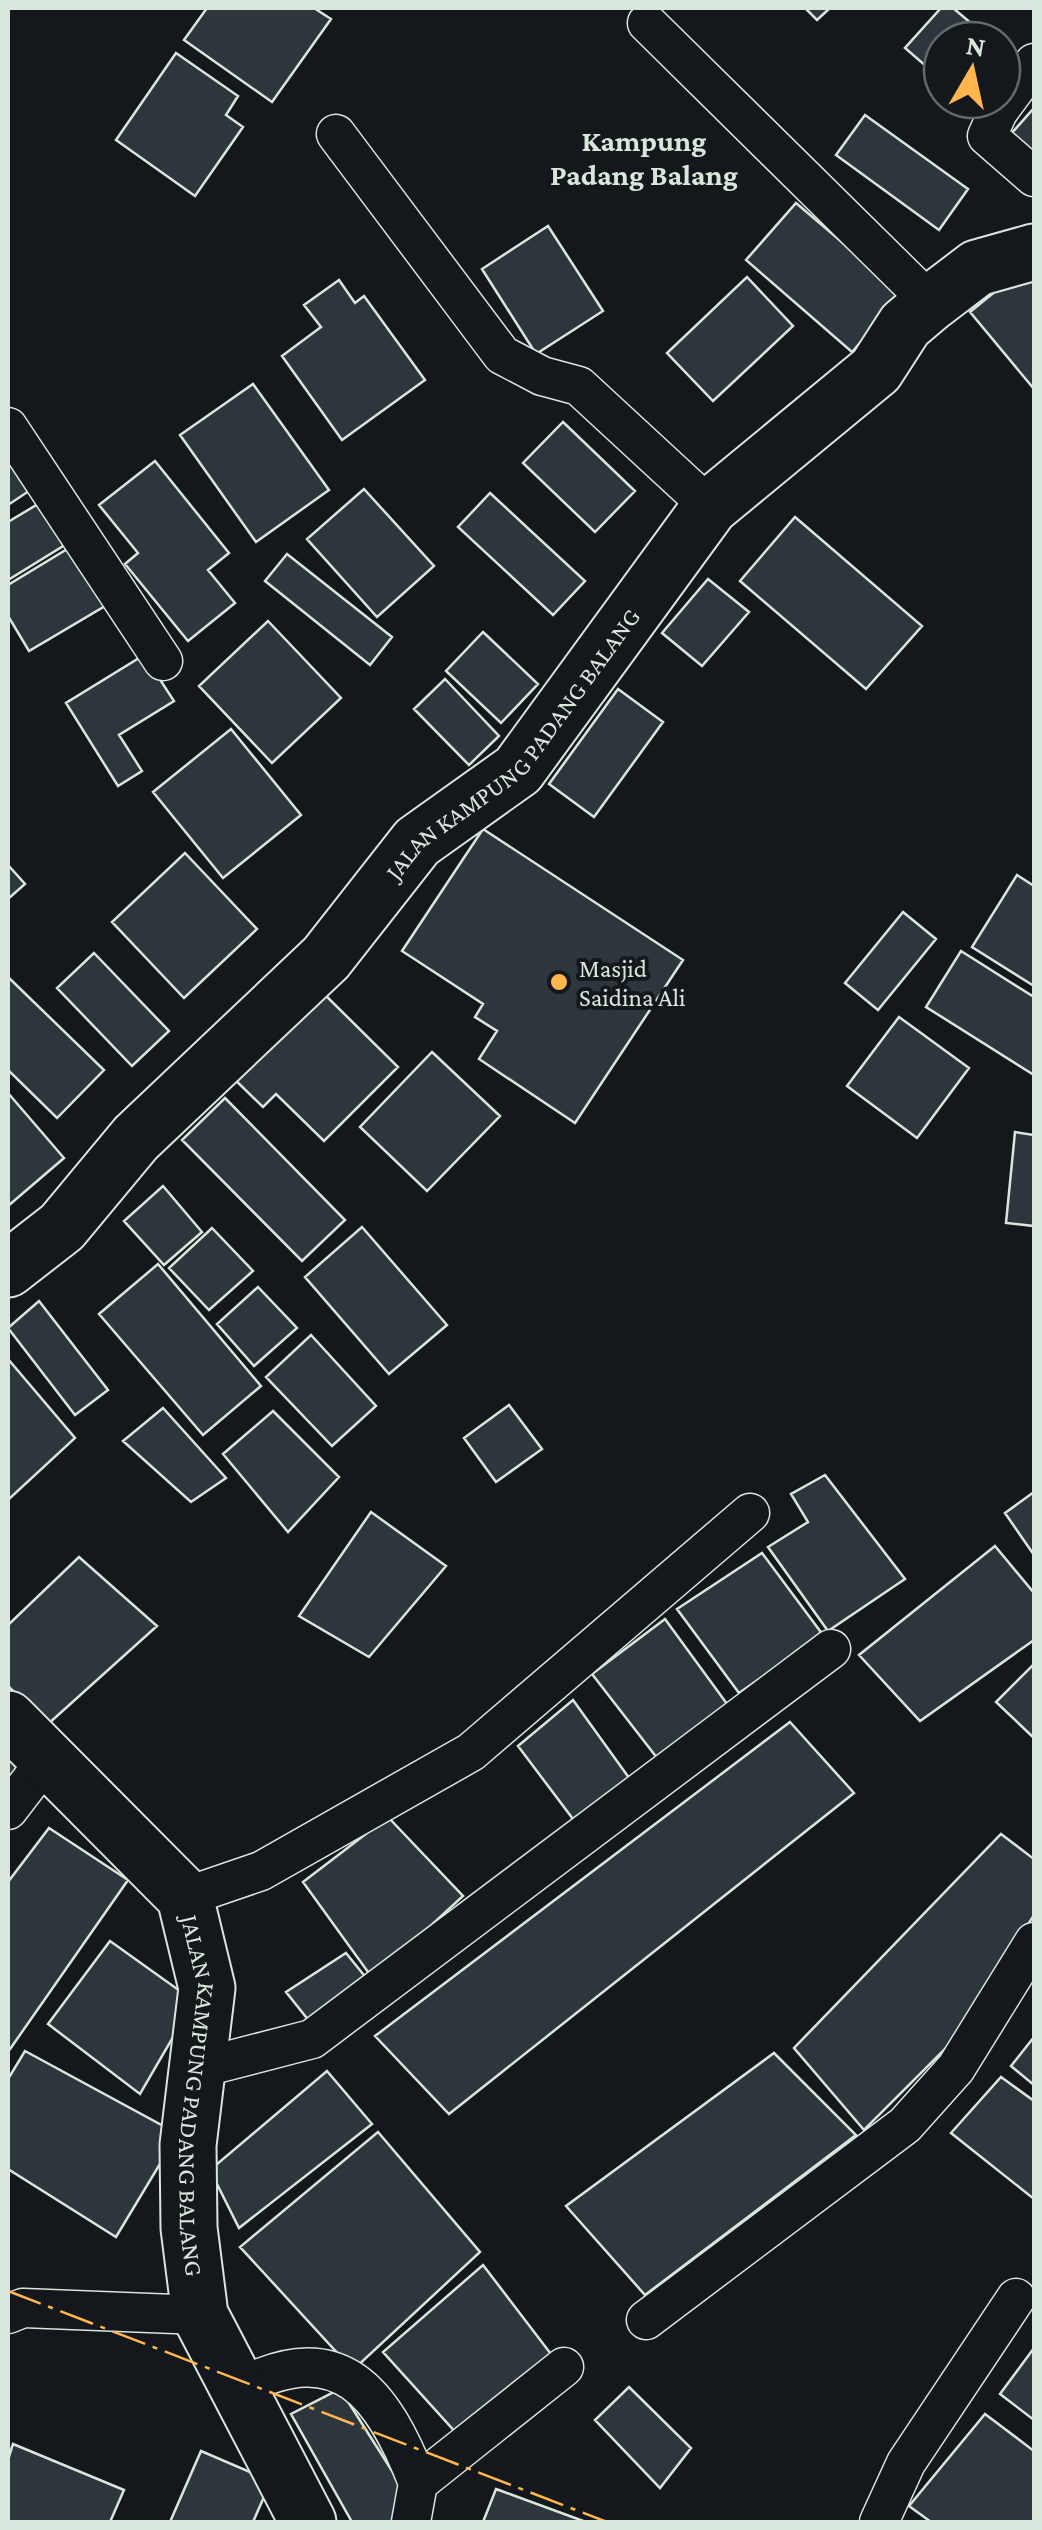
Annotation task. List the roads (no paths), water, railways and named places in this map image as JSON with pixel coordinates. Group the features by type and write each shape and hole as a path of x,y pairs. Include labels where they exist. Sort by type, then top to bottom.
{"street":[{"path":"647,23 931,303"},
{"path":"1034,62 998,112 987,136 1034,177"},
{"path":"336,134 502,354 542,376 579,386 710,507"},
{"name":"JALAN KAMPUNG PADANG BALANG","path":"8,1270 62,1227 136,1138 326,958 417,842 518,770 710,507 876,370 905,326 931,303 977,268 1034,252"},
{"path":"8,427 163,661"},
{"path":"185,1897 262,1871 471,1752 750,1512"},
{"path":"200,2068 312,2039 831,1649"},
{"name":"JALAN KAMPUNG PADANG BALANG","path":"8,1719 185,1897 207,1988 188,2145 189,2228 200,2316 241,2387 308,2522"},
{"path":"8,1810 48,1758"},
{"path":"646,2320 905,2125 956,2068 1034,1942"},
{"path":"879,2522 906,2462 1016,2298"},
{"path":"8,2314 23,2308 200,2316"},
{"path":"241,2387 275,2369 311,2363 342,2372 400,2440 418,2483 411,2522"},
{"path":"418,2483 531,2398 564,2366"}],"place":[{"name":"Masjid Saidina Ali","path":"559,982"}],"district":[{"name":"Kampung Padang Balang","path":"644,157"}]}
